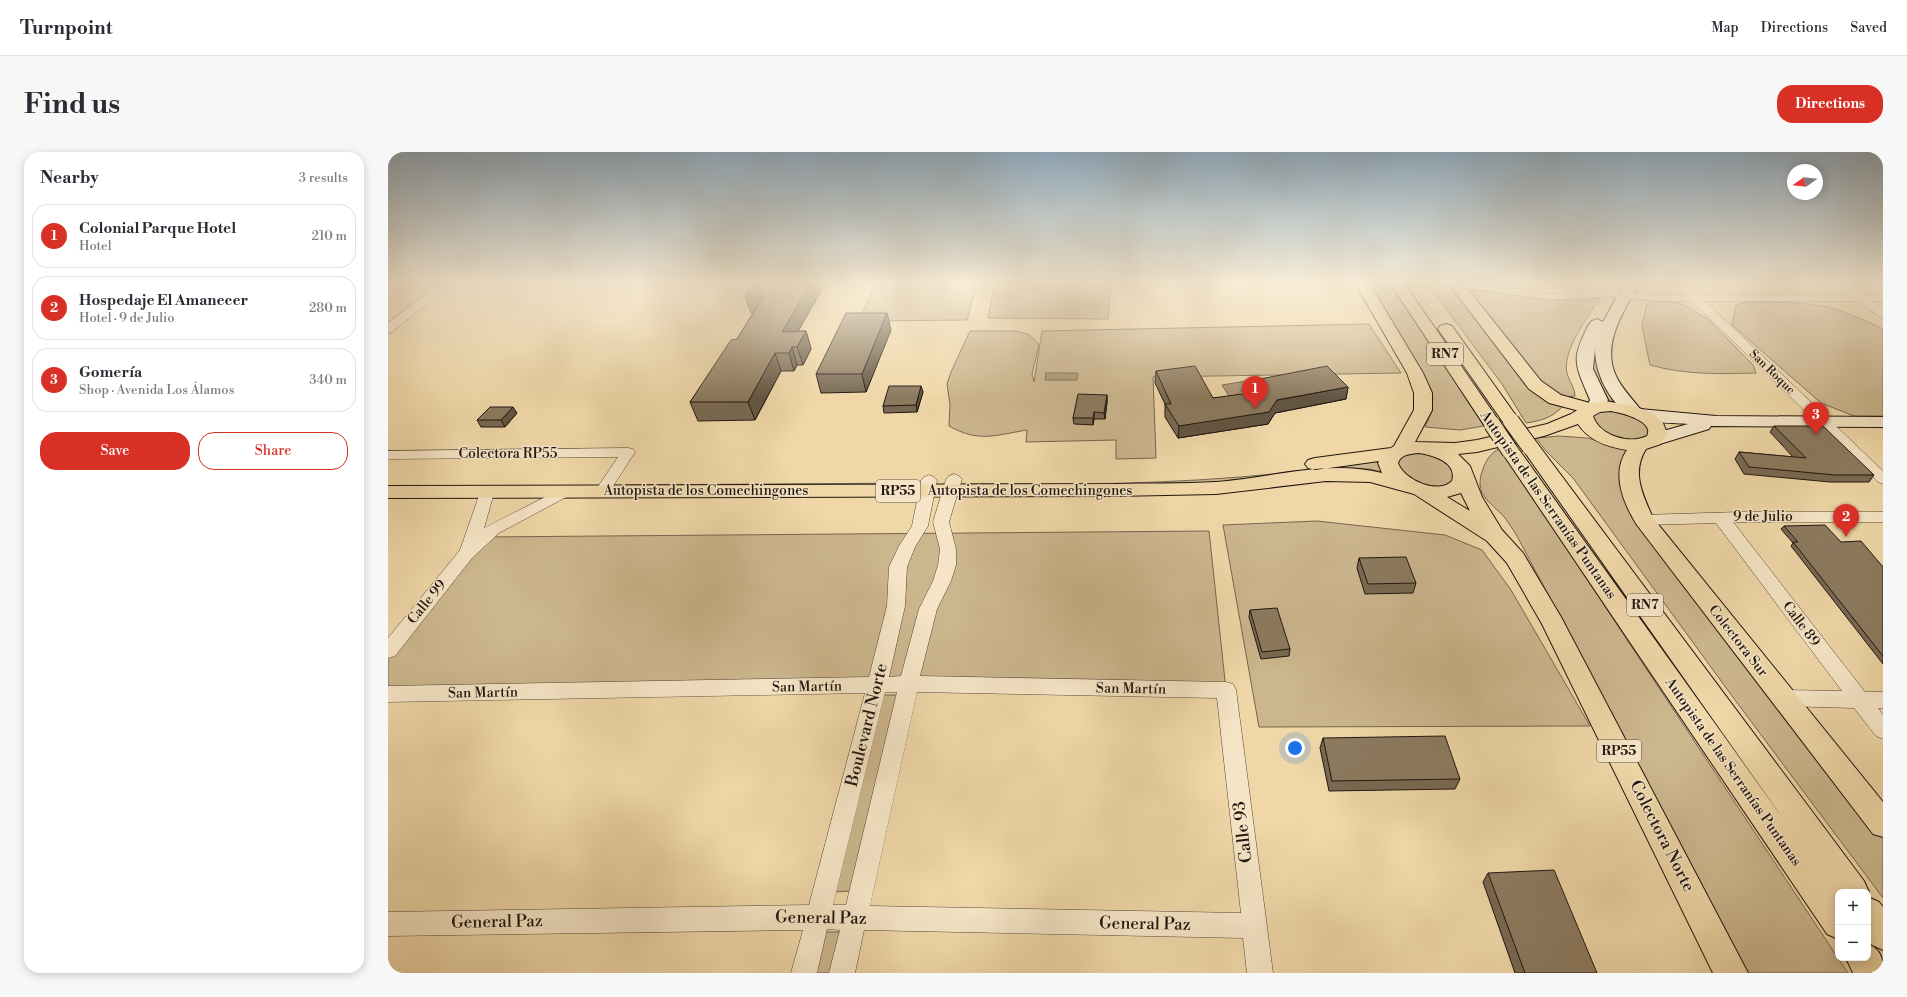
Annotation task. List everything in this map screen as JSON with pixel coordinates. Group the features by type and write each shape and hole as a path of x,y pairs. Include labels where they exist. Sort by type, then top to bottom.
{"main road":[{"path":"1385,321 1415,373 1423,393 1423,410 1398,451"},
{"name":"Autopista de las Serranías Puntanas","path":"1423,321 1492,424 1520,449 1759,763 1850,889"},
{"name":"Autopista de las Serranías Puntanas","path":"1440,321 1511,421 1520,449 1835,919"},
{"path":"1486,321 1535,385 1556,399 1590,410"},
{"path":"1601,321 1590,338 1586,353 1585,369 1599,400 1584,420 1588,427 1605,439"},
{"path":"1610,321 1601,353 1603,367 1610,382 1636,412 1651,421 1657,428 1658,434 1648,442"},
{"path":"1419,447 1457,448 1476,446 1553,428 1590,410 1619,407 1636,412 1716,421 1883,422"},
{"path":"1553,428 1576,431 1629,445 1648,442 1716,421"},
{"name":"Colectora Sur","path":"1648,442 1632,455 1628,465 1630,488 1644,520 1883,824"},
{"path":"1464,475 1476,446"},
{"name":"RP55","path":"1419,447 1430,449 1449,456 1461,466 1464,475 1461,484 1446,492 1414,488 1396,479 1388,465 1390,458 1398,451 1419,447"},
{"name":"Autopista de los Comechingones","path":"952,485 1198,477 1282,469 1398,451"},
{"name":"Autopista de los Comechingones","path":"388,482 607,485 952,485 1216,488 1342,475 1370,476 1414,488"},
{"name":"Colectora Norte","path":"1464,475 1472,496 1495,536 1515,558 1553,623 1731,973"},
{"name":"Autopista de los Comechingones","path":"388,492 565,492 607,485"},
{"name":"Colectora Norte","path":"1414,488 1495,536"},
{"path":"1759,763 1862,889"},
{"path":"1871,900 1883,915"},
{"path":"1871,917 1883,934"},
{"path":"1864,961 1873,973"}],"street":[{"path":"388,329 398,321"},
{"name":"San Roque","path":"1719,321 1883,479"},
{"name":"Colectora RP55","path":"388,455 628,452 607,485"},
{"name":"Boulevard Norte","path":"804,973 896,606 898,567 907,546 920,526 927,485"},
{"name":"Boulevard Norte","path":"842,973 853,919 908,684 928,609 942,581 947,565 948,549 941,524 952,485"},
{"path":"466,554 493,529 565,492"},
{"path":"466,554 480,516 486,493"},
{"name":"9 de Julio","path":"1644,520 1720,517 1883,517"},
{"name":"Calle 89","path":"1720,517 1883,730"},
{"name":"Calle 99","path":"388,651 466,554"},
{"name":"San Martín","path":"388,694 877,686 908,684 1226,690"},
{"name":"Calle 93","path":"1226,690 1260,973"},
{"path":"1783,698 1883,700"},
{"name":"General Paz","path":"388,924 819,917 853,919 1254,926"}],"shaded area":[{"path":"1389,321 1415,321 1484,426 1460,430 1425,427 1432,411 1430,391"},
{"path":"1455,321 1485,321 1562,407 1554,414 1546,418 1526,423 1502,384"},
{"path":"1492,321 1585,321 1572,344 1566,364 1567,373 1575,396 1565,397 1543,386"},
{"path":"1604,321 1609,321 1598,346 1617,402 1609,401 1597,382 1594,374 1592,361 1598,334"},
{"path":"1643,321 1710,321 1753,365 1756,373 1716,374 1689,372 1676,371 1650,365 1642,326"},
{"path":"1733,321 1866,321 1883,329 1883,416 1854,416 1821,403 1732,325"},
{"path":"1369,324 1401,373 1153,377 1156,458 1116,459 1116,440 1026,442 1027,430 997,435 979,436 960,431 949,426 950,404 947,384 970,331 1016,331 1030,335 1039,345 1032,374 1034,382 1042,331"},
{"path":"1046,373 1078,373 1077,380 1045,380"},
{"path":"1246,381 1250,387 1230,398 1222,385"},
{"path":"1610,410 1638,417 1649,427 1648,437 1636,441 1607,436 1591,416 1595,413"},
{"path":"1559,436 1587,438 1630,449 1620,481 1837,779 1883,837 1883,898 1735,700 1573,478 1546,451 1536,438"},
{"path":"1500,448 1835,953 1835,961 1840,961 1848,973 1748,973 1517,536 1505,518 1489,502 1482,491 1480,478 1484,466 1491,454"},
{"path":"1420,452 1439,456 1456,471 1452,482 1444,486 1422,486 1396,470 1397,459 1403,455"},
{"path":"1385,457 1382,472 1369,469 1314,469"},
{"path":"1274,474 1236,480 1160,486 969,487 971,484 1085,484 1160,482"},
{"path":"917,483 916,486 623,488 625,485"},
{"path":"1317,521 1445,535 1482,550 1511,590 1590,726 1259,727 1223,525"},
{"path":"1209,531 1226,690 908,684 388,694 388,652 483,537"},
{"path":"883,695 898,695 851,891 833,892"},
{"path":"824,932 843,932 834,973 814,973"}],"building":[{"path":"748,321 788,321 782,332 806,331 797,347 792,347 789,353 775,353 748,402 690,402 731,340 737,339"},
{"path":"842,321 884,321 862,374 816,374"},
{"path":"1195,366 1213,398 1242,394 1260,379 1327,366 1348,387 1277,400 1269,412 1179,426 1165,404 1171,404 1156,371"},
{"path":"889,386 921,386 916,405 883,406"},
{"path":"1078,394 1107,395 1104,413 1094,412 1093,418 1073,418"},
{"path":"490,407 513,407 501,420 477,420"},
{"path":"1774,426 1823,426 1874,475 1835,475 1749,467 1739,452 1806,458"},
{"path":"1825,525 1841,542 1861,541 1883,567 1883,656 1793,542 1798,542 1784,526"},
{"path":"1406,557 1416,583 1368,584 1359,558"},
{"path":"1277,608 1290,649 1262,652 1250,610"},
{"path":"1445,736 1460,779 1332,781 1323,738"},
{"path":"1554,870 1597,973 1525,973 1488,873"}],"place":[{"name":"Colonial Parque Hotel","path":"1255,409"},
{"name":"Gomería","path":"1816,435"},
{"name":"Hospedaje El Amanecer","path":"1846,537"}]}
